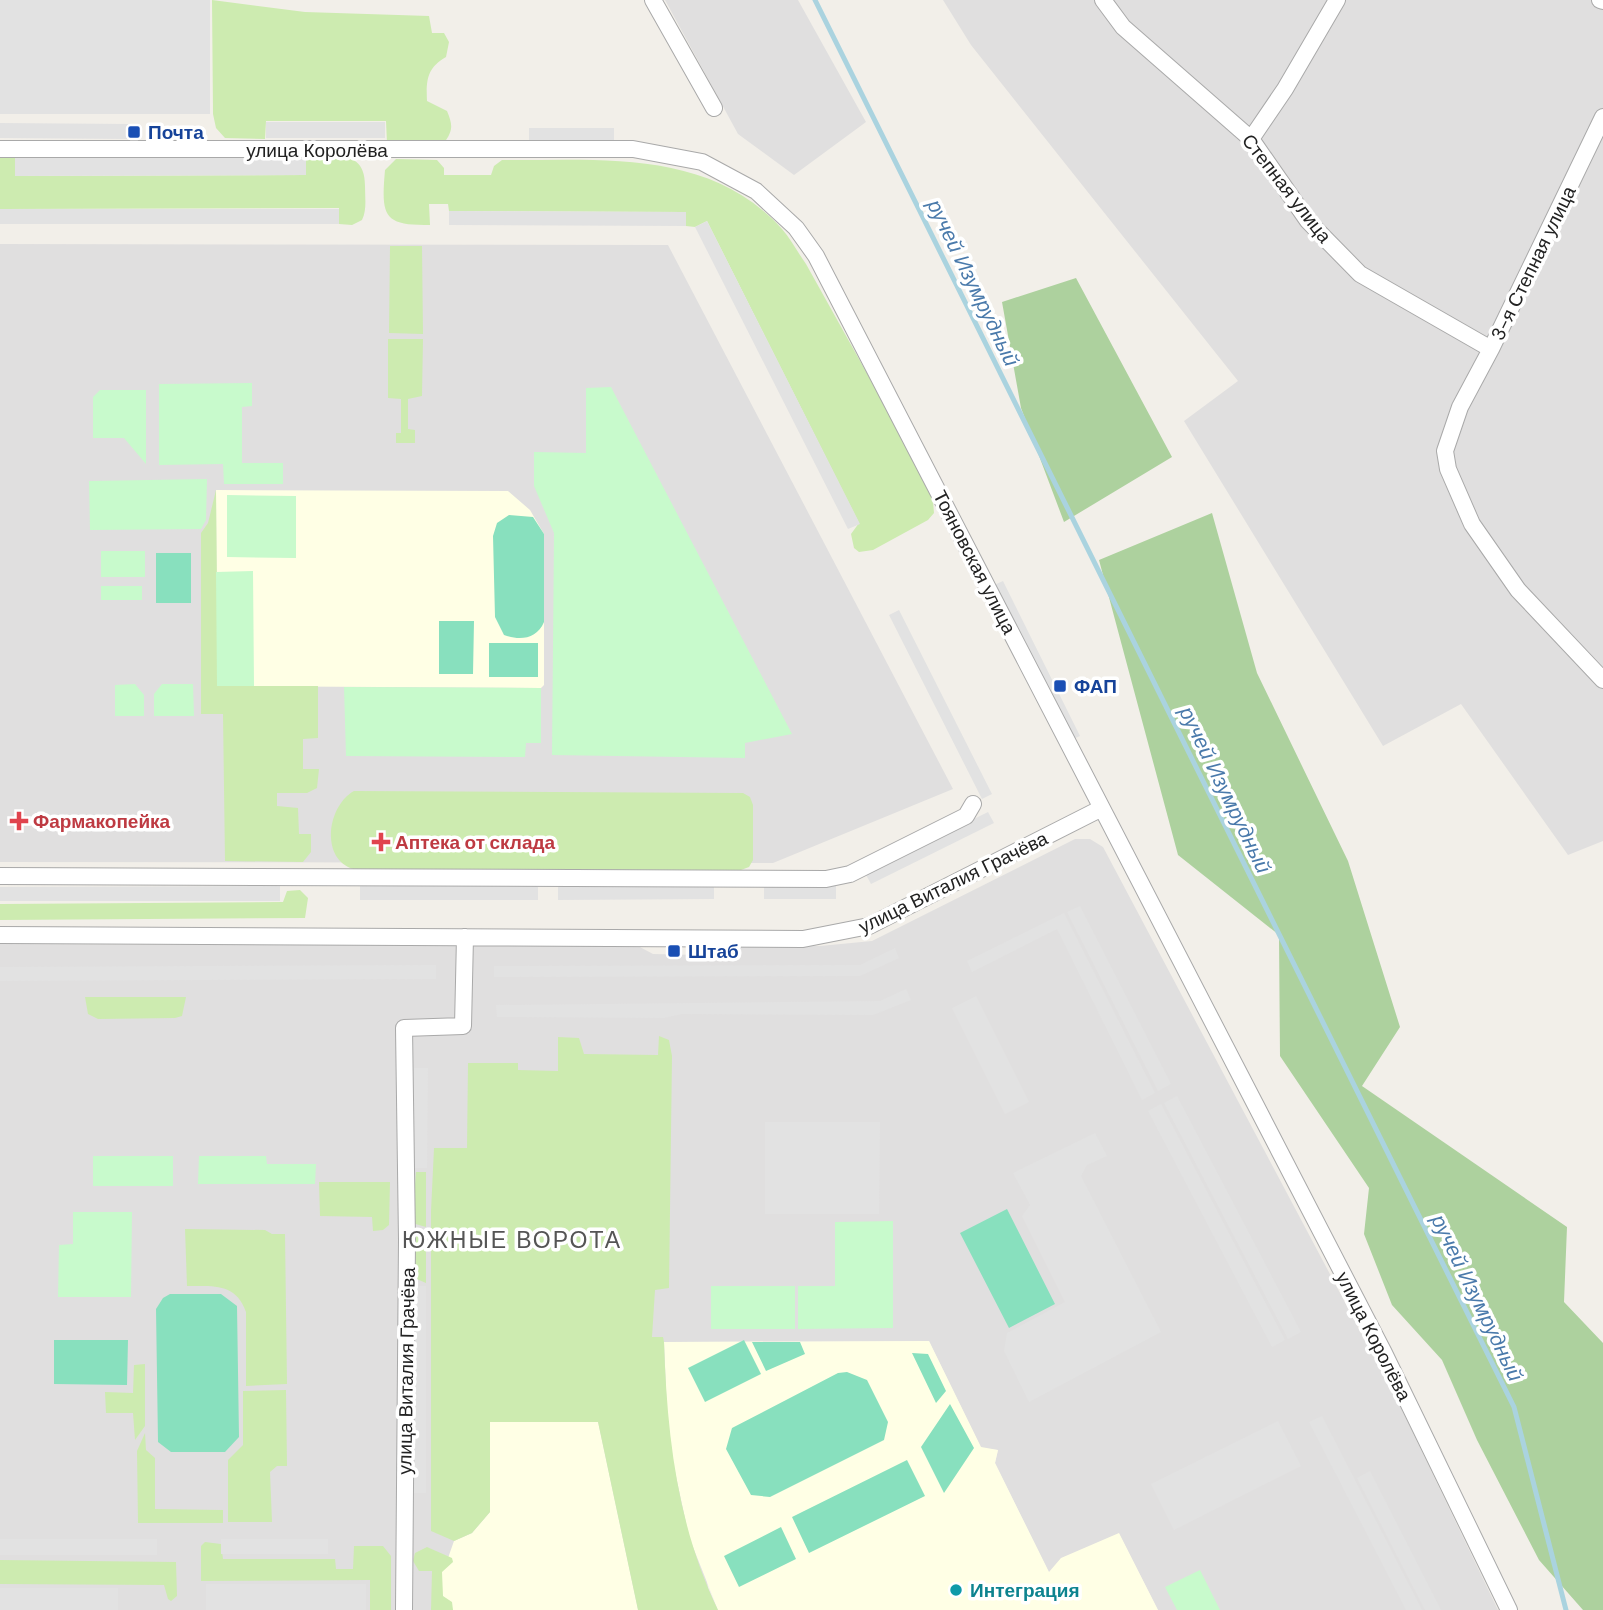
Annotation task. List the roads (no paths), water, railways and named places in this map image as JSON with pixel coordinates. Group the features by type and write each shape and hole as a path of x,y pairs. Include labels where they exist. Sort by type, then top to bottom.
{"street":[{"path":"653,0 714,108"},
{"name":"Степная улица","path":"1102,0 1124,27 1197,94 1222,110 1251,139 1308,221 1360,274 1491,349"},
{"path":"1251,139 1285,89 1337,0"},
{"name":"3-я Степная улица","path":"1603,117 1491,349 1460,407 1445,451 1448,469 1472,524 1518,590 1603,680"},
{"name":"улица Королёва","path":"0,149 634,149"},
{"name":"Тояновская улица","path":"634,149 702,162 756,191 796,228 816,256 1232,1065"},
{"path":"0,876 826,879 864,868 966,816 973,804"},
{"name":"улица Виталия Грачёва","path":"0,935 803,939 837,935 869,926 1100,809"},
{"name":"улица Виталия Грачёва","path":"404,1610 407,1240 404,1028 463,1026 465,937"},
{"name":"улица Королёва","path":"1232,1065 1384,1353 1508,1610"}],"waterway":[{"name":"ручей Изумрудный","path":"815,0 1514,1407 1566,1610"}],"place":[{"name":"Почта","path":"134,132"},
{"name":"ФАП","path":"1060,686"},
{"name":"Фармакопейка","path":"19,821"},
{"name":"Аптека от склада","path":"381,842"},
{"name":"Штаб","path":"674,951"},
{"name":"Интеграция","path":"956,1590"}],"district":[{"name":"ЮЖНЫЕ ВОРОТА","path":"512,1240"}]}
